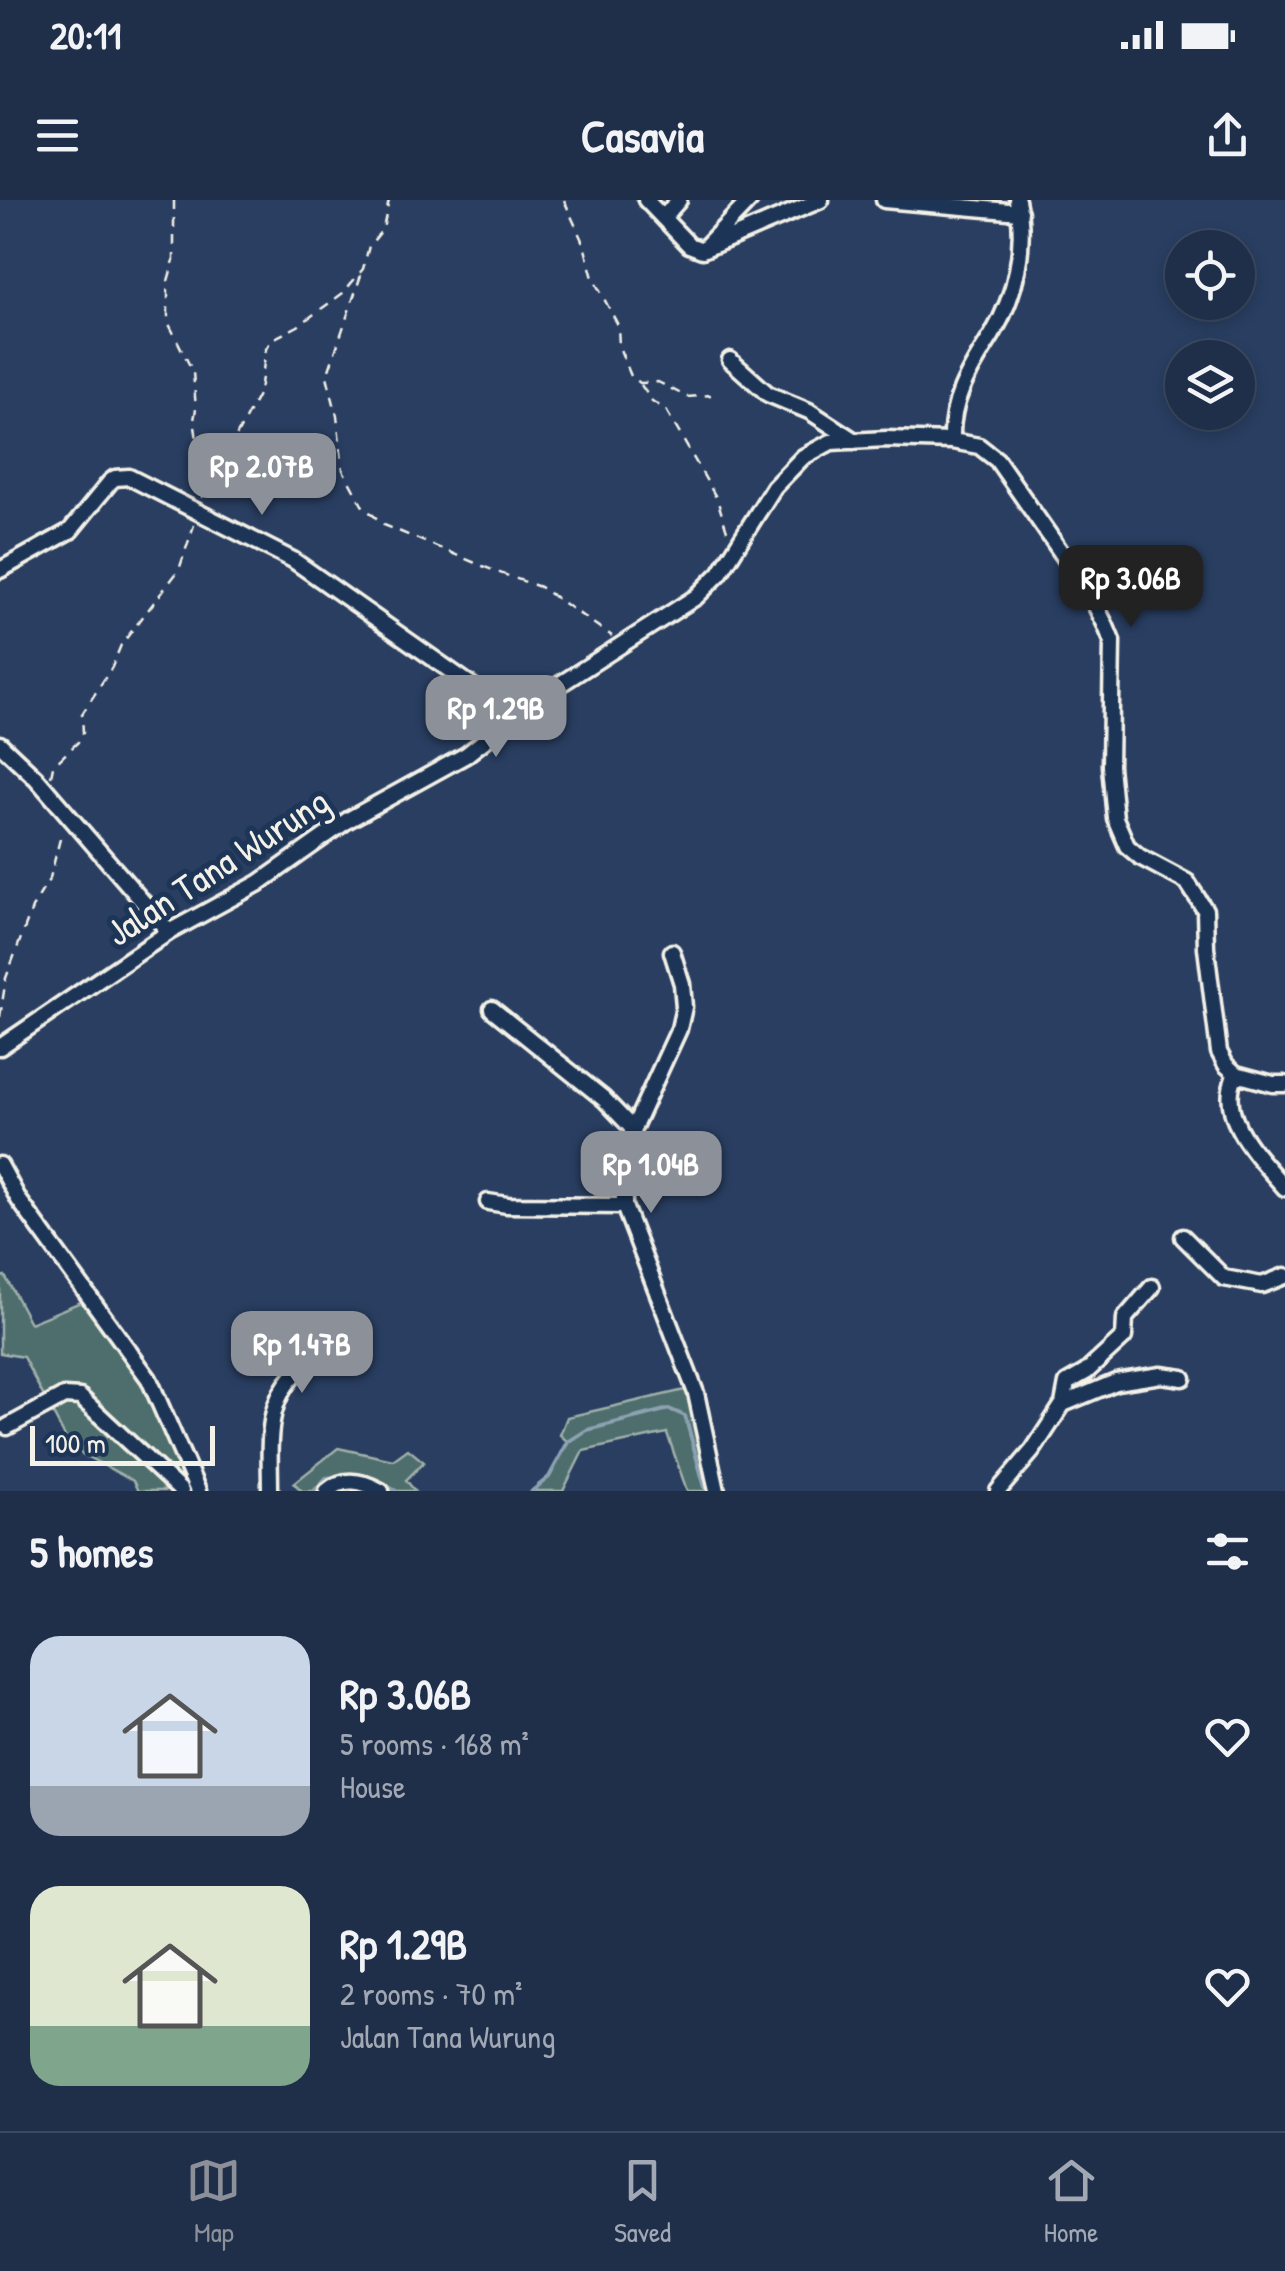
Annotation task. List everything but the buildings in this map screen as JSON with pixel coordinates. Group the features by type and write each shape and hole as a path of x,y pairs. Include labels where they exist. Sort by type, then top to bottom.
{"street":[{"path":"646,200 693,248 702,250 821,200"},
{"path":"663,218 679,200"},
{"path":"702,250 750,200"},
{"path":"884,200 1018,206 1022,236 1016,276 995,329 954,406 952,441 979,446 997,460 1088,591 1106,624 1112,641 1111,804 1118,830 1126,846 1187,882 1198,894 1205,910 1216,1043 1226,1065 1236,1074 1285,1084"},
{"path":"730,360 768,394 809,411 855,441"},
{"name":"Jalan Tana Wurung","path":"0,1047 169,932 259,883 410,783 466,755 515,716 696,596 720,574 774,487 802,457 831,442 886,438 952,441"},
{"path":"0,570 70,531 115,478 128,477 294,560 515,716"},
{"path":"0,744 23,764 169,932"},
{"path":"672,952 682,984 682,1018 632,1129 624,1164 624,1206 692,1380 718,1491"},
{"path":"492,1009 604,1099 632,1129"},
{"path":"1236,1074 1229,1093 1230,1110 1251,1147 1285,1188"},
{"path":"0,1165 20,1200 149,1379 198,1491"},
{"path":"488,1202 507,1206 624,1206"},
{"path":"1183,1238 1224,1278 1262,1285 1285,1276"},
{"path":"998,1491 1033,1450 1062,1404 1067,1384 1124,1337 1124,1318 1152,1288"},
{"path":"270,1491 272,1415 284,1384 356,1324"},
{"path":"1062,1404 1116,1382 1161,1375 1184,1378"},
{"path":"7,1428 64,1396 80,1397 181,1491"},
{"path":"327,1491 341,1483 354,1482 381,1491"}],"path":[{"path":"50,781 53,766 83,733 82,714 121,645 179,570 200,511 204,486 194,420 193,372 168,322 174,200"},
{"path":"388,200 383,229 370,246 326,376 337,416 342,470 362,505 384,525 540,586 622,643"},
{"path":"564,200 584,245 592,278 618,325 619,347 630,376 652,401 666,410 717,499 736,552"},
{"path":"204,486 226,456 260,392 266,349 272,340 343,293 363,269"},
{"path":"640,383 658,382 688,397 711,395"},
{"path":"0,1017 6,978 33,906 50,878 62,838 61,810"}],"green space":[{"path":"5,1276 30,1323 93,1297 147,1370 197,1491 138,1491 133,1481 71,1448 23,1357 0,1353 0,1277"},
{"path":"689,1389 715,1491 687,1491 667,1433 583,1451 563,1491 532,1491 549,1477 568,1442 560,1435 567,1417"},
{"path":"338,1448 393,1460 408,1449 424,1462 406,1480 415,1491 302,1491 294,1483"}],"waterway":[{"path":"532,1491 549,1477 568,1442 587,1430 669,1409 685,1416 706,1491"},
{"path":"314,1491 326,1478 355,1475 396,1491"}]}
